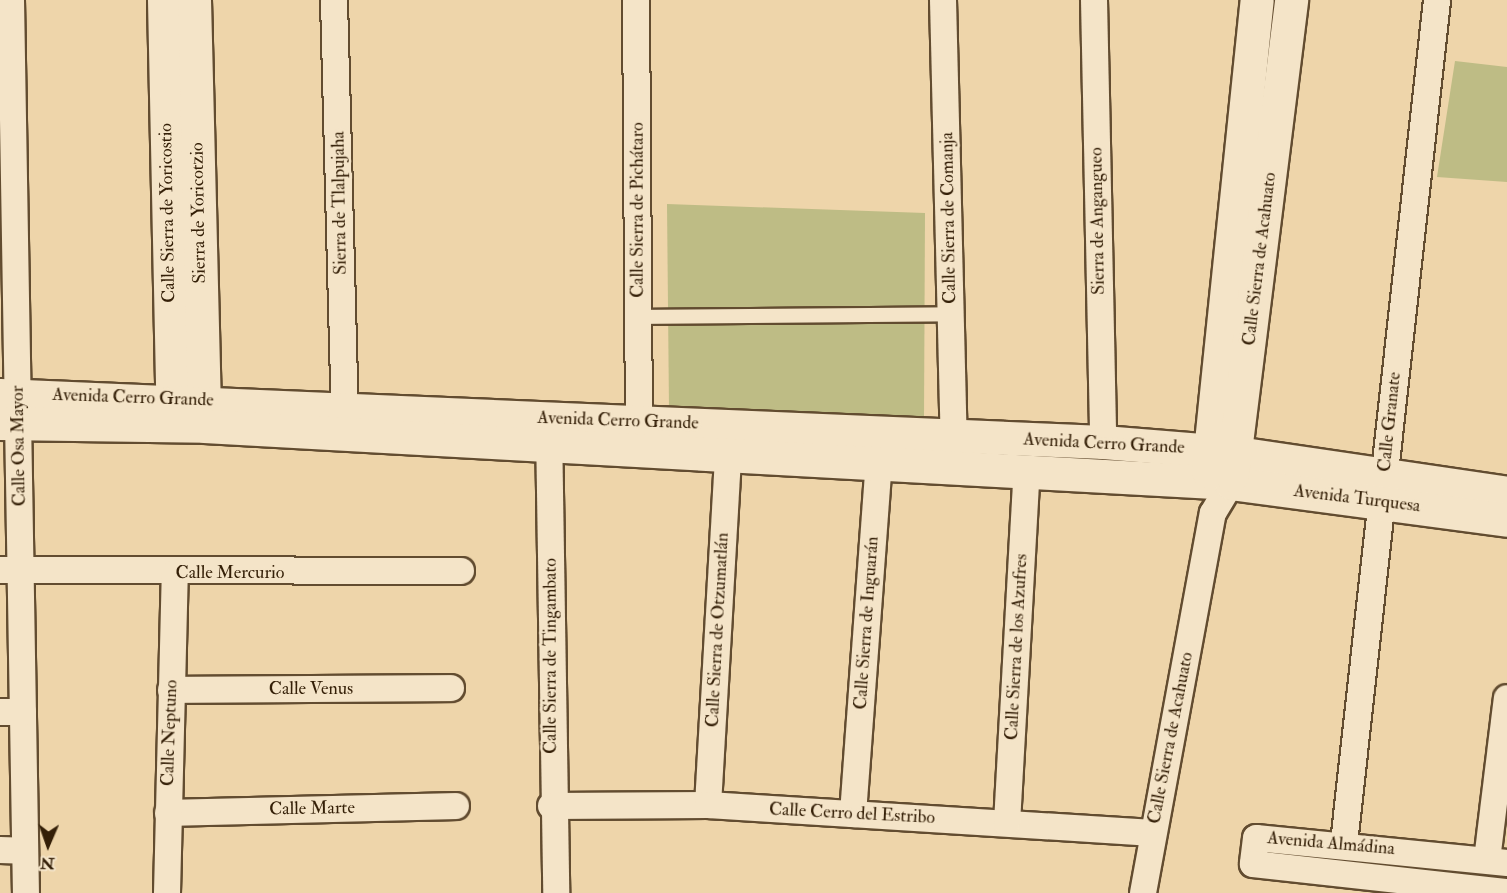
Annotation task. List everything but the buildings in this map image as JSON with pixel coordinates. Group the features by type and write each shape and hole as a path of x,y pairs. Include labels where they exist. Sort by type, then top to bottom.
{"street":[{"name":"Calle Sierra de Yoricostio","path":"164,0 188,413"},
{"name":"Sierra de Yoricotzio","path":"188,413 194,0"},
{"name":"Sierra de Tlalpujaha","path":"334,0 345,406"},
{"name":"Calle Sierra de Pichátaro","path":"636,0 639,421"},
{"name":"Calle Sierra de Comanja","path":"943,0 954,436"},
{"name":"Sierra de Angangueo","path":"1094,0 1103,442"},
{"name":"Calle Sierra de Acahuato","path":"1219,476 1257,0"},
{"name":"Calle Sierra de Acahuato","path":"1143,893 1219,476 1291,0"},
{"name":"Calle Granate","path":"1344,843 1437,0"},
{"name":"Calle Osa Mayor","path":"8,15 7,249 12,851 26,893"},
{"name":"Avenida Cerro Grande","path":"188,413 345,406 728,455 880,448 954,436 1103,442 1219,476"},
{"name":"Avenida Cerro Grande","path":"9,409 188,413 549,432 639,421 880,448 1027,470 1219,476"},
{"name":"Calle Sierra de Tingambato","path":"549,432 551,806 556,893"},
{"name":"Calle Sierra de Inguarán","path":"853,814 880,448"},
{"name":"Calle Sierra de Otzumatlán","path":"708,805 728,455"},
{"name":"Calle Sierra de los Azufres","path":"1007,823 1027,470"},
{"name":"Avenida Turquesa","path":"1219,476 1382,488 1507,493"},
{"name":"Avenida Turquesa","path":"1382,488 1507,519"},
{"name":"Calle Mercurio","path":"10,570 175,573 461,571"},
{"name":"Calle Neptuno","path":"167,893 175,573"},
{"name":"Calle Venus","path":"171,690 451,688"},
{"path":"1497,862 1507,698"},
{"name":"Calle Cerro del Estribo","path":"551,806 708,805 1153,833"},
{"name":"Calle Marte","path":"168,813 456,806"},
{"name":"Avenida Almádina","path":"1497,862 1344,843 1256,838 1254,864 1312,881 1507,892"}],"lane":[{"path":"638,317 951,314"}],"shaded area":[{"path":"1455,61 1507,67 1507,182 1437,177"},
{"path":"667,204 925,213 924,417 669,408"}]}
